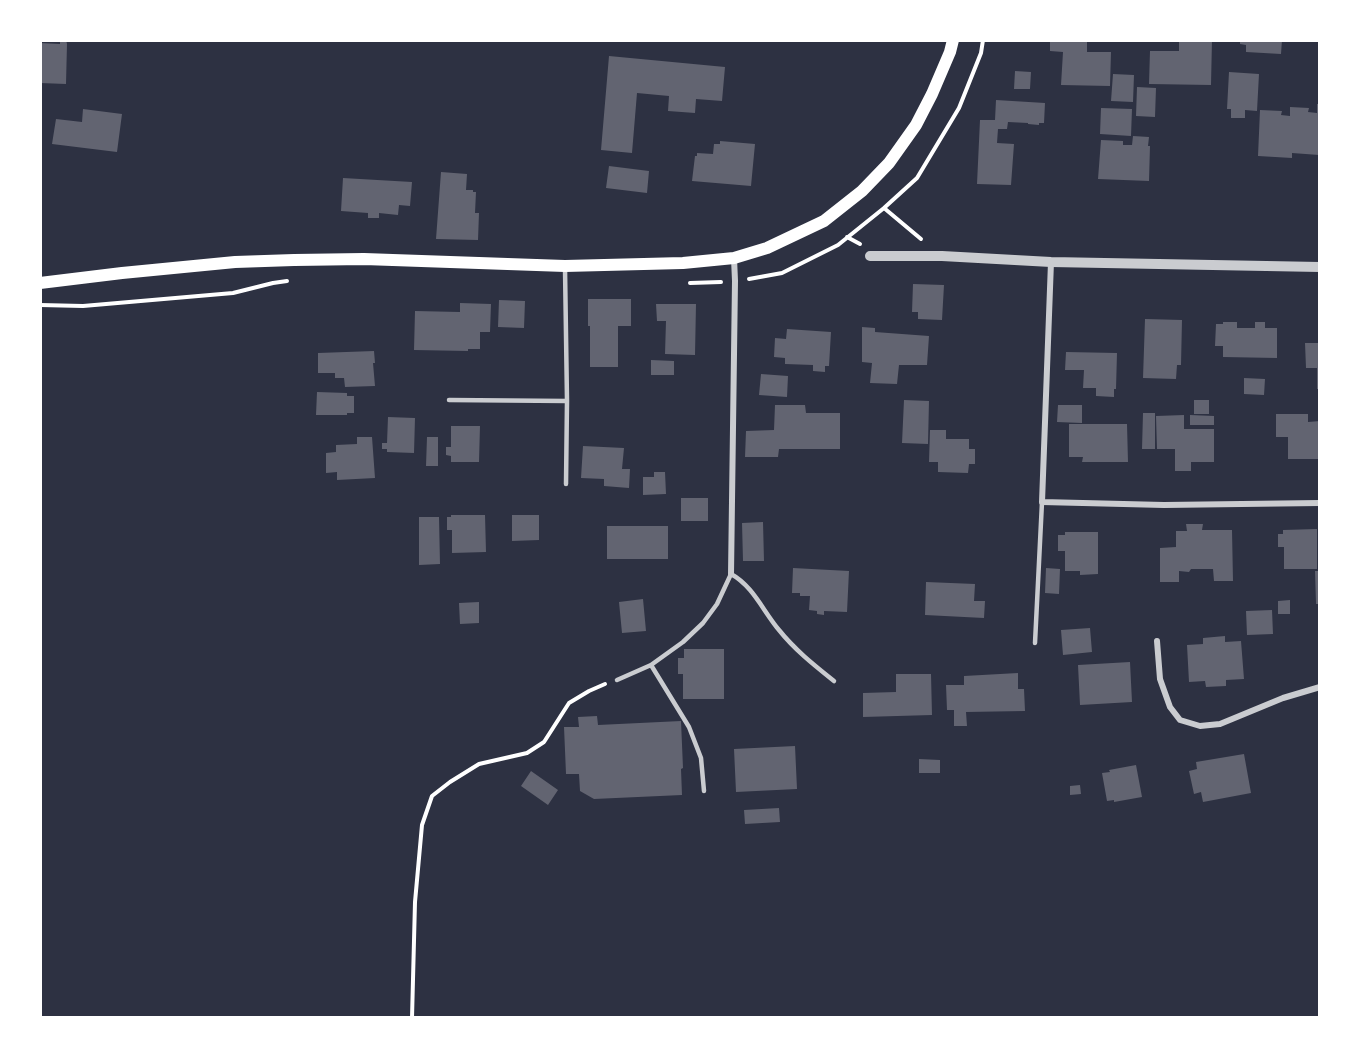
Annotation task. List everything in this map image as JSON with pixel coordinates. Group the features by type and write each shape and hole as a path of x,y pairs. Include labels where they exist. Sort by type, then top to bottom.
{"main road":[{"path":"40,283 235,262 364,259 566,266 683,263 734,258 767,248 824,220 862,191 882,170 916,125 933,94 953,40"}],"street":[{"path":"870,256 1320,267"},
{"path":"730,574 734,258"},
{"path":"1051,262 1042,502 1320,503"},
{"path":"1157,641 1160,679 1170,707 1180,720 1200,726 1220,724 1283,698 1320,687"}],"lane":[{"path":"566,266 566,484"},
{"path":"449,400 567,401"},
{"path":"1035,643 1042,502"},
{"path":"617,680 651,665 683,642 703,623 717,604 730,574 747,586 791,644 834,681"},
{"path":"651,665 689,727 701,758 704,791"}],"path":[{"path":"884,208 942,256"},
{"path":"412,1017 415,902 422,825 432,796 479,764 527,753 544,742 569,704 589,691 617,680"}],"building":[{"path":"60,40 66,40 67,44 66,84 40,83 40,43 60,44"},
{"path":"1050,40 1087,40 1087,52 1111,52 1110,86 1061,85 1063,52 1050,51"},
{"path":"1179,40 1212,40 1211,85 1149,84 1150,51 1179,51"},
{"path":"1240,40 1282,40 1281,54 1246,52 1246,45 1240,44"},
{"path":"609,56 725,67 722,101 696,99 695,113 668,111 669,96 637,93 632,153 601,150"},
{"path":"1015,71 1031,72 1030,89 1014,89"},
{"path":"1229,72 1259,74 1257,111 1245,110 1245,118 1231,118 1231,109 1227,109"},
{"path":"1113,74 1134,75 1133,102 1111,101"},
{"path":"1137,87 1156,88 1155,117 1136,116"},
{"path":"996,100 1045,103 1044,123 1039,123 1039,125 1008,122 1007,129 998,129 997,143 1014,144 1011,185 977,184 980,120 995,120"},
{"path":"1317,104 1320,104 1319,155 1292,153 1292,158 1258,156 1260,110 1282,111 1281,115 1290,116 1290,107 1309,108 1308,112 1317,113"},
{"path":"1101,108 1132,109 1131,136 1100,134"},
{"path":"83,109 122,114 117,152 52,144 56,119 82,122"},
{"path":"1133,136 1149,137 1149,181 1098,179 1101,140 1123,141 1123,145 1132,145"},
{"path":"720,141 755,144 751,186 692,181 697,153 713,154 714,144 720,144"},
{"path":"609,166 649,171 647,193 606,188"},
{"path":"441,172 467,174 466,190 476,192 475,213 479,213 478,240 436,239"},
{"path":"343,178 412,182 410,206 399,205 398,215 379,213 379,218 368,218 368,213 341,211"},
{"path":"913,284 944,285 942,320 918,319 918,312 912,312"},
{"path":"588,299 631,299 631,326 618,326 618,367 590,367"},
{"path":"499,300 525,301 524,328 498,327"},
{"path":"460,303 491,304 490,332 480,332 480,349 468,349 468,351 414,350 415,311 460,312"},
{"path":"656,304 696,304 695,355 665,354 666,321 657,321"},
{"path":"1145,319 1182,320 1181,365 1177,365 1176,379 1143,378"},
{"path":"1223,322 1237,322 1237,328 1255,328 1255,322 1265,322 1265,328 1277,328 1277,358 1223,357 1223,346 1215,346 1216,324 1223,324"},
{"path":"862,327 875,328 875,332 929,336 927,365 899,365 897,384 870,383 872,363 862,362"},
{"path":"787,329 831,332 829,366 825,366 825,372 813,371 813,365 785,364 785,358 774,357 775,338 786,339"},
{"path":"1305,343 1320,343 1320,389 1317,389 1317,368 1306,368"},
{"path":"374,351 375,386 345,387 344,378 335,378 335,373 318,373 318,353"},
{"path":"1066,352 1117,353 1114,397 1096,396 1096,388 1083,388 1084,370 1065,370"},
{"path":"651,360 674,361 674,375 651,375"},
{"path":"761,374 788,376 787,397 759,395"},
{"path":"1244,378 1265,379 1264,395 1244,394"},
{"path":"317,392 347,393 347,396 354,396 354,413 316,415"},
{"path":"904,400 929,401 928,444 902,443"},
{"path":"1194,400 1209,400 1209,414 1194,414"},
{"path":"775,405 805,405 806,413 840,413 840,449 779,449 778,457 745,457 746,431 774,430"},
{"path":"1058,405 1082,405 1082,423 1057,422"},
{"path":"1143,413 1155,413 1155,449 1142,449"},
{"path":"1276,414 1308,414 1308,422 1320,421 1320,459 1288,459 1288,437 1276,437"},
{"path":"1184,415 1184,429 1214,429 1214,462 1191,462 1191,471 1175,471 1175,449 1157,449 1156,416"},
{"path":"1190,415 1214,416 1214,425 1190,425"},
{"path":"388,417 415,418 414,453 387,452 387,449 382,449 382,443 387,443"},
{"path":"1069,424 1127,424 1128,462 1082,462 1083,457 1069,457"},
{"path":"451,426 480,426 479,462 451,462 451,456 446,455 446,447 451,447"},
{"path":"930,430 946,430 946,439 969,439 969,449 975,449 975,464 969,464 968,473 938,472 938,462 929,462"},
{"path":"357,437 372,437 375,478 337,480 337,472 326,473 326,453 336,452 336,445 357,444"},
{"path":"427,437 438,437 438,466 426,466"},
{"path":"583,446 624,448 622,469 630,469 629,488 604,486 604,479 581,478"},
{"path":"654,472 665,472 666,494 643,495 643,477 654,477"},
{"path":"681,498 708,498 708,521 681,521"},
{"path":"485,515 486,552 452,553 452,530 447,530 447,517"},
{"path":"512,515 539,515 539,540 512,541"},
{"path":"419,517 439,517 440,564 419,565"},
{"path":"763,522 764,561 743,561 742,523"},
{"path":"1186,524 1203,524 1202,530 1232,530 1233,581 1214,581 1213,569 1191,569 1189,572 1179,571 1179,582 1160,582 1160,548 1176,547 1176,531 1187,531"},
{"path":"607,526 668,526 668,559 607,559"},
{"path":"1317,529 1317,569 1284,569 1284,547 1278,547 1278,534 1283,534 1283,530"},
{"path":"1065,532 1098,532 1098,574 1080,575 1080,571 1065,571 1065,551 1058,551 1058,535 1065,535"},
{"path":"793,568 849,571 847,612 824,611 824,615 809,610 810,596 792,593"},
{"path":"1046,568 1060,569 1059,594 1045,593"},
{"path":"1315,571 1320,571 1320,604 1316,604"},
{"path":"926,582 975,584 974,601 985,601 984,618 925,615"},
{"path":"643,599 646,631 622,633 619,602"},
{"path":"1290,600 1290,614 1278,614 1278,601"},
{"path":"479,602 479,623 460,624 459,603"},
{"path":"1272,610 1273,634 1247,635 1246,611"},
{"path":"1090,628 1092,652 1063,655 1061,630"},
{"path":"1225,636 1225,642 1241,641 1244,679 1226,680 1226,686 1206,687 1205,681 1189,682 1187,645 1203,644 1203,638"},
{"path":"684,649 724,649 724,699 683,699 683,674 678,674 678,658 684,658"},
{"path":"1130,662 1132,702 1080,705 1078,665"},
{"path":"1018,673 1018,689 1024,689 1025,711 966,712 967,726 954,726 954,710 947,710 946,685 964,685 964,676"},
{"path":"896,674 931,674 932,715 863,717 863,693 896,692"},
{"path":"597,716 598,725 681,721 682,795 594,799 580,791 579,774 566,774 564,727 579,727 578,717"},
{"path":"795,746 797,789 736,792 734,749"},
{"path":"1244,754 1251,793 1203,802 1201,792 1194,794 1189,771 1197,769 1196,762"},
{"path":"919,759 940,760 940,773 919,773"},
{"path":"1136,765 1142,797 1107,801 1102,773"},
{"path":"531,771 558,790 548,805 521,786"},
{"path":"1080,785 1081,794 1070,795 1070,786"},
{"path":"779,808 780,822 745,824 744,810"}]}
